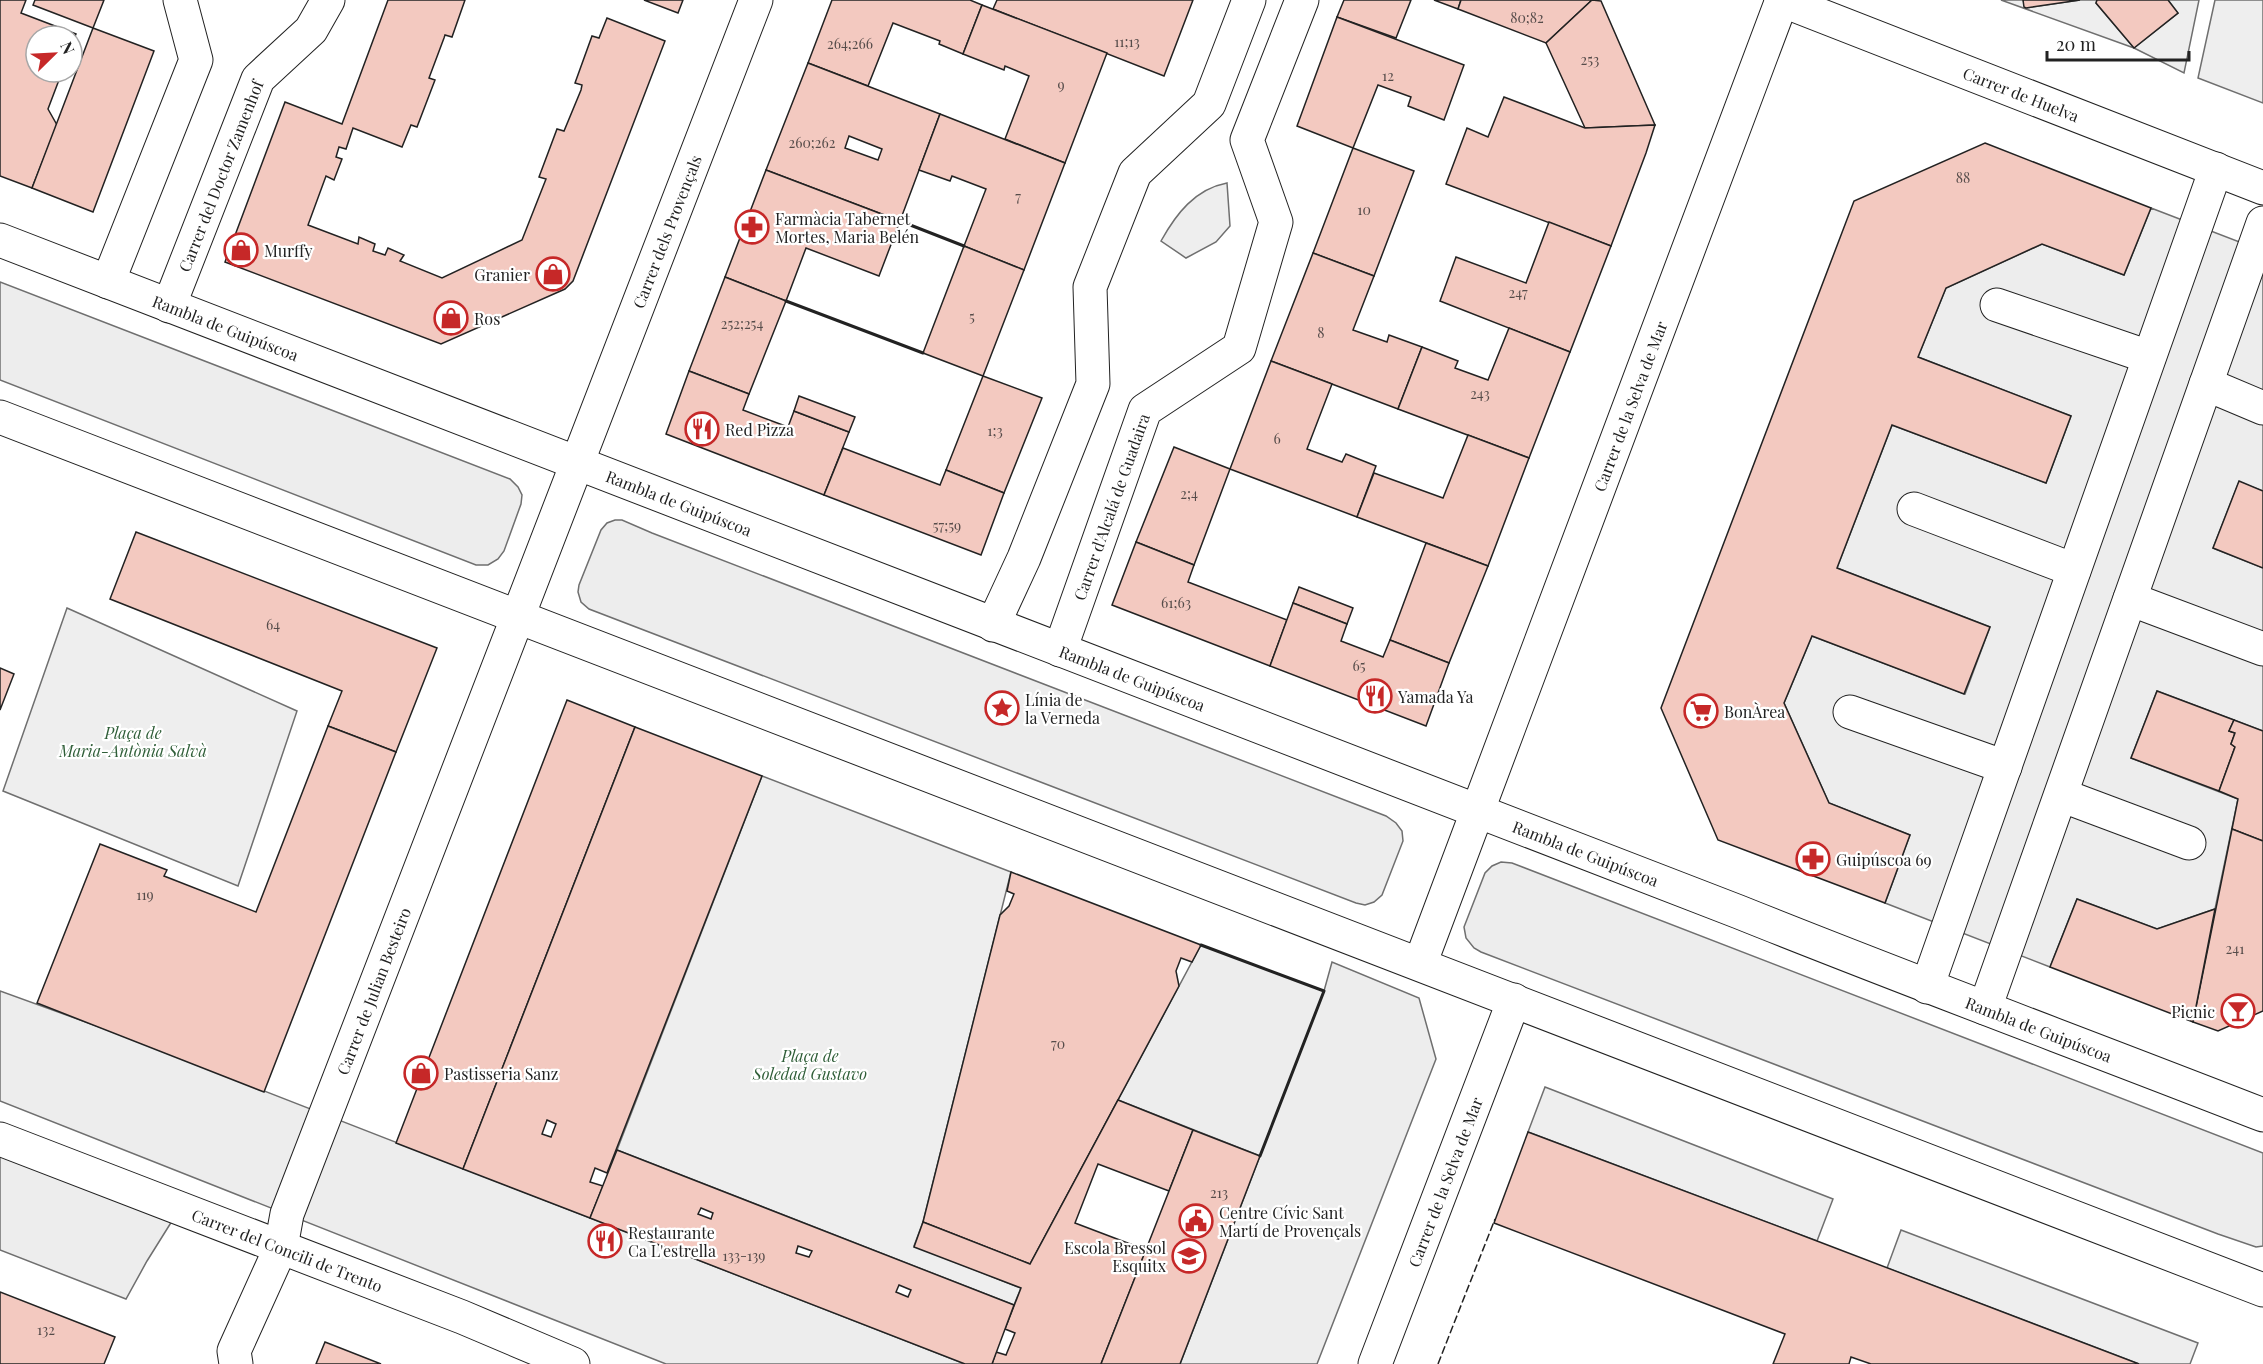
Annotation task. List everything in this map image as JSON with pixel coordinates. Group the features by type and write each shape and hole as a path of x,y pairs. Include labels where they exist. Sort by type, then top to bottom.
{"street":[{"path":"108,282 196,60 180,0"},
{"name":"Carrer del Doctor Zamenhof","path":"169,306 258,79 311,30 328,0"},
{"name":"Carrer dels Provençals","path":"519,617 575,463 756,0"},
{"path":"993,625 1024,558 1093,384 1090,287 1135,173 1209,104 1249,0"},
{"name":"Carrer d'Alcalá de Guadaira","path":"1060,650 1145,410 1239,348 1276,222 1247,140 1302,0"},
{"name":"Carrer de Huelva","path":"1782,0 2263,188"},
{"name":"Carrer de la Selva de Mar","path":"1420,964 1782,0"},
{"path":"1927,987 2216,170"},
{"path":"1985,1008 2263,223"},
{"name":"Rambla de Guipúscoa","path":"0,240 2263,1115"},
{"path":"1997,305 2150,357"},
{"path":"2206,384 2263,408"},
{"path":"0,417 2263,1290"},
{"path":"1914,509 2074,570"},
{"path":"2130,599 2263,649"},
{"name":"Carrer de Julian Besteiro","path":"236,1364 234,1351 281,1246 291,1204 519,617"},
{"path":"1850,712 2005,766"},
{"path":"2061,795 2189,843"},
{"name":"Carrer de la Selva de Mar","path":"1375,1364 1514,1000"},
{"name":"Carrer del Concili de Trento","path":"0,1139 462,1317 573,1364"}],"green space":[{"path":"2001,0 2023,0 2026,8 2080,0 2097,0 2096,3 2134,48"},
{"path":"2168,0 2199,0 2184,73 2134,48 2178,13"},
{"path":"2215,0 2263,0 2263,103 2198,78"},
{"path":"1227,183 1230,226 1216,242 1186,258 1161,241 1173,221 1188,204 1205,191"},
{"name":"Plaça de Maria-Antònia Salvà","path":"67,608 297,711 238,886 3,791"},
{"name":"Plaça de Soledad Gustavo","path":"762,776 1011,872 923,1222 914,1246 1021,1288 1014,1305 617,1150"},
{"path":"1545,1087 1833,1199 1817,1241 1528,1132"},
{"path":"1901,1230 2198,1343 2190,1364 2139,1364 1887,1268"}],"shaded area":[{"path":"2151,208 2263,251 2263,491 2239,482 2213,548 2263,568 2263,731 2157,691 2131,758 2238,799 2215,909 2157,929 2077,899 2050,967 1885,903 1910,835 1829,803 1784,703 1812,636 1965,694 1990,627 1837,568 1892,425 2046,483 2071,416 1918,357 1946,288 2042,244 2124,275"},
{"path":"0,282 510,479 522,495 521,504 504,551 498,559 488,565 476,565 0,380"},
{"path":"622,520 1386,816 1402,831 1403,841 1382,895 1374,902 1365,905 1356,903 589,609 581,602 578,592 579,585 601,530 607,523"},
{"path":"1501,862 1512,863 2263,1153 2263,1246 2256,1247 2218,1234 1481,952 1474,948 1466,938 1464,927 1485,873 1492,866"},
{"path":"1201,945 1324,991 1332,962 1419,998 1436,1059 1317,1364 1180,1364 1260,1156 1118,1100"},
{"path":"0,991 105,1029 965,1364 666,1364 0,1101"},
{"path":"0,1155 172,1221 126,1299 0,1250"}],"building":[{"path":"0,0 26,0 21,13 50,24 24,24 24,84 57,84 48,109 57,125 32,188 0,176"},
{"path":"35,0 104,0 93,28 33,5"},
{"path":"388,0 465,0 452,37 445,35 429,78 435,80 417,127 411,125 402,147 353,128 346,149 339,147 336,157 342,159 334,180 326,176 308,225 358,244 359,237 375,244 373,251 385,255 388,248 404,255 400,261 442,278 522,240 546,179 539,177 557,129 564,131 581,90 582,85 575,83 592,36 599,38 607,18 665,41 573,281 565,289 441,344 225,262 285,102 342,124"},
{"path":"644,0 683,0 678,13"},
{"path":"832,0 970,0 982,5 963,54 939,44 940,41 893,23 868,86 808,63"},
{"path":"997,0 1193,0 1164,76 993,9"},
{"path":"1344,0 1411,0 1396,38 1337,17"},
{"path":"1434,0 1461,0 1458,9"},
{"path":"1461,0 1592,0 1546,43 1458,9"},
{"path":"1592,0 1601,1 1655,125 1585,128 1546,43"},
{"path":"2023,0 2080,0 2026,8"},
{"path":"2097,0 2168,0 2178,13 2134,48 2096,3"},
{"path":"982,5 1107,53 1065,163 1005,139 1029,76 1005,66 1004,70 963,54"},
{"path":"1337,17 1464,65 1444,120 1408,106 1411,97 1378,85 1353,148 1297,126"},
{"path":"93,28 154,51 93,212 32,188 72,84 84,84 84,52"},
{"path":"808,63 940,114 900,221 766,170","holes":["849,136 882,149 878,160 845,148"]},
{"path":"1504,97 1585,128 1655,125 1611,246 1446,184 1467,128 1488,137"},
{"path":"940,114 1065,163 1024,270 964,246 986,189 952,176 950,181 919,170"},
{"path":"1985,143 2151,208 2124,275 2042,244 1946,288 1918,357 2071,416 2046,483 1892,425 1837,568 1990,627 1964,694 1812,636 1784,703 1829,803 1910,835 1885,903 1718,840 1661,708 1854,201"},
{"path":"1353,148 1414,171 1374,276 1313,253"},
{"path":"766,170 900,221 879,276 806,248 786,301 725,277"},
{"path":"1549,222 1611,246 1570,352 1440,301 1456,257 1526,283"},
{"path":"964,246 1024,270 983,376 923,353"},
{"path":"1313,253 1374,276 1353,330 1387,342 1389,335 1422,347 1398,409 1271,361"},
{"path":"725,277 786,301 749,394 689,371"},
{"path":"1509,328 1570,352 1529,458 1398,409 1422,347 1458,361 1455,368 1488,380"},
{"path":"1271,361 1332,384 1307,449 1342,462 1346,454 1376,466 1357,517 1230,469"},
{"path":"689,371 749,394 743,410 788,427 794,411 849,432 824,495 666,434"},
{"path":"983,376 1042,398 1004,493 946,470"},
{"path":"799,396 855,417 849,432 794,411"},
{"path":"1468,435 1529,458 1488,566 1357,517 1374,473 1443,498"},
{"path":"1174,447 1230,469 1194,565 1136,542"},
{"path":"843,448 940,485 946,470 1004,493 981,555 824,495"},
{"path":"2239,481 2263,491 2263,568 2213,548"},
{"path":"136,532 437,648 396,752 328,726 342,691 110,599"},
{"path":"1136,542 1194,565 1188,582 1287,620 1270,666 1112,605"},
{"path":"1426,543 1488,566 1449,663 1390,640"},
{"path":"1299,587 1353,608 1347,624 1293,603"},
{"path":"1293,603 1347,624 1341,641 1383,657 1390,640 1449,663 1426,726 1270,666"},
{"path":"0,668 14,674 0,710"},
{"path":"2157,691 2234,720 2229,731 2235,733 2231,744 2235,747 2219,791 2131,758"},
{"path":"567,700 635,727 463,1169 396,1143"},
{"path":"2234,720 2263,731 2263,841 2232,829 2238,799 2219,791 2235,747 2231,744 2235,733 2229,731"},
{"path":"328,726 396,752 264,1092 37,1003 100,844 167,870 164,876 256,912"},
{"path":"635,727 762,776 607,1173 595,1168 590,1182 603,1186 590,1218 463,1169","holes":["547,1120 556,1124 551,1137 542,1134"]},
{"path":"2232,829 2263,841 2263,1011 2218,1031 2193,1022"},
{"path":"1011,872 1201,945 1192,962 1181,958 1176,971 1179,986 1030,1264 923,1222 1000,915 1009,906 1014,894 1007,891"},
{"path":"2077,899 2157,929 2215,909 2193,1022 2050,967"},
{"path":"1118,1100 1193,1130 1169,1191 1098,1164 1075,1223 1146,1250 1101,1364 992,1364 996,1352 1006,1355 1015,1333 1005,1329 1021,1288 914,1247 923,1222 1030,1264"},
{"name":"Centre Cívic Sant Martí de Provençals","path":"1193,1130 1260,1156 1180,1364 1101,1364"},
{"path":"1528,1132 2139,1364 1871,1364 1851,1357 1849,1364 1773,1364 1785,1334 1494,1223"},
{"path":"617,1150 1014,1305 992,1364 965,1364 590,1218","holes":["701,1208 713,1213 711,1219 698,1214","798,1246 812,1251 809,1257 796,1253","899,1285 911,1290 908,1297 896,1292"]},
{"path":"0,1292 115,1337 104,1364 0,1364"},
{"path":"325,1342 381,1364 316,1364"}],"fence":[{"path":"1438,1364 1495,1219"}],"wall":[{"path":"900,221 964,246"},
{"path":"786,301 923,353"},
{"path":"1201,945 1324,991 1260,1156"}],"place":[{"name":"Farmàcia Tabernet Mortes, Maria Belén","path":"752,227"},
{"name":"Murffy","path":"241,250"},
{"name":"Granier","path":"553,274"},
{"name":"Ros","path":"451,318"},
{"name":"Red Pizza","path":"702,429"},
{"name":"Yamada Ya","path":"1375,696"},
{"name":"Línia de la Verneda","path":"1002,708"},
{"name":"BonÀrea","path":"1701,711"},
{"name":"Guipúscoa 69","path":"1813,859"},
{"name":"Picnic","path":"2238,1011"},
{"name":"Pastisseria Sanz","path":"421,1073"},
{"name":"Centre Cívic Sant Martí de Provençals","path":"1196,1221"},
{"name":"Restaurante Ca L'estrella","path":"605,1241"},
{"name":"Escola Bressol Esquitx","path":"1189,1256"}]}
